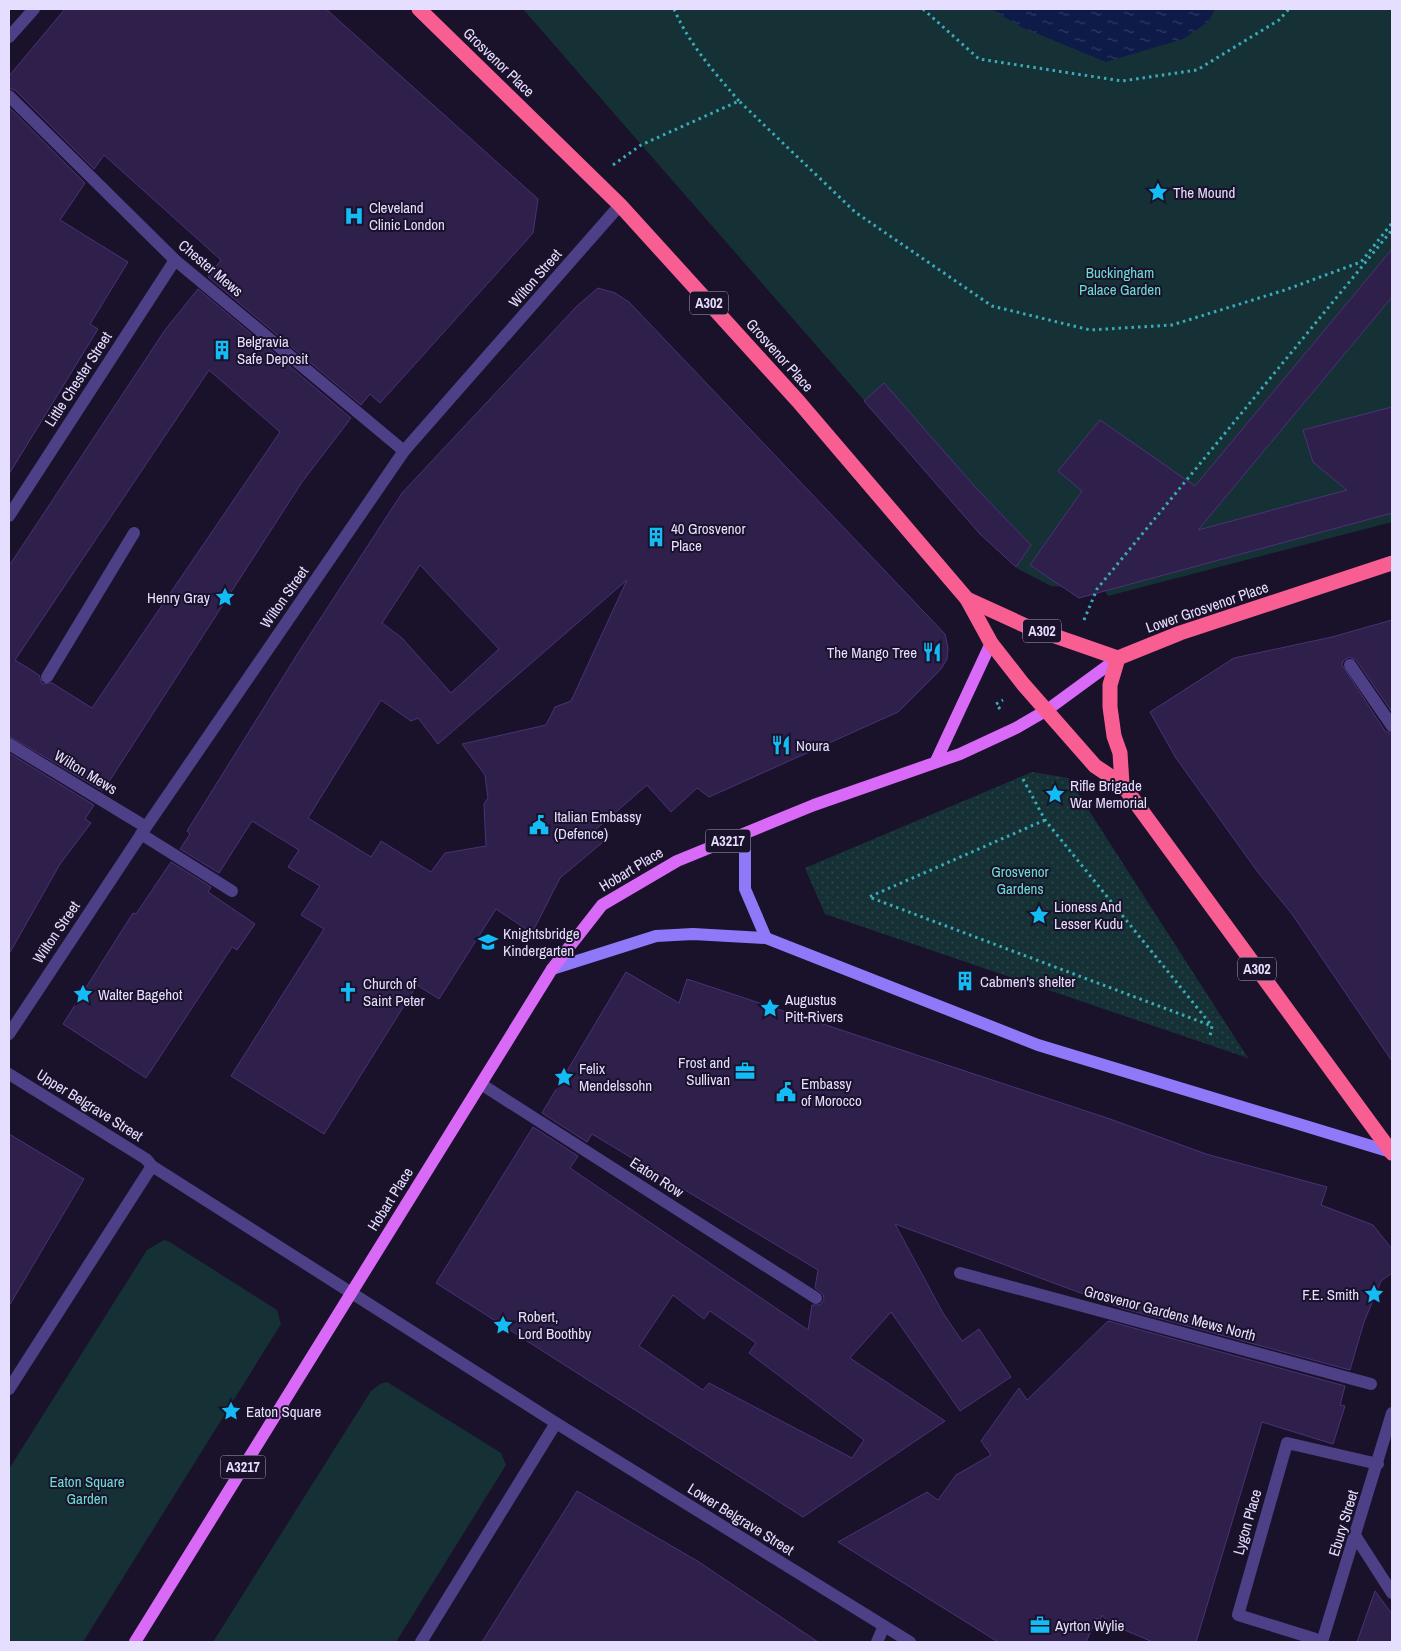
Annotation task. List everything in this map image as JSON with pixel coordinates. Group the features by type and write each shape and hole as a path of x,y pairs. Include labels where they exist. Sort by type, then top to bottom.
{"highway":[{"name":"Grosvenor Place","path":"419,9 620,205 798,401 968,599 1026,626 1118,658"},
{"name":"Lower Grosvenor Place","path":"1118,658 1180,633 1392,563"},
{"name":"A302","path":"968,599 991,643 1023,684 1095,766 1122,784 1392,1153"},
{"path":"1118,658 1110,685 1110,707 1114,736 1120,753 1122,784"}],"main road":[{"path":"936,761 991,643"},
{"name":"Lower Grosvenor Place","path":"1047,710 1118,658"},
{"name":"Hobart Place","path":"352,1292 552,970 602,905 677,861 814,805 960,754 1016,728 1047,710"},
{"path":"745,834 746,889 766,938"},
{"path":"552,970 656,936 693,934 766,938 1038,1045 1392,1153"},
{"name":"A3217","path":"135,1642 352,1292"}],"street":[{"path":"9,37 34,9"},
{"name":"Chester Mews","path":"9,96 175,260 404,452"},
{"name":"Wilton Street","path":"9,1034 144,831 404,452 620,205"},
{"name":"Little Chester Street","path":"9,516 175,260"},
{"path":"47,677 134,533"},
{"path":"1350,665 1392,726"},
{"name":"Wilton Mews","path":"9,744 144,831 232,891"},
{"name":"Upper Belgrave Street","path":"9,1074 146,1159 152,1166"},
{"name":"Eaton Row","path":"481,1084 816,1298"},
{"path":"9,1389 152,1166 556,1423 421,1642"},
{"name":"Grosvenor Gardens Mews North","path":"960,1273 1371,1384"},
{"name":"Ebury Street","path":"1322,1642 1356,1537 1392,1413"},
{"name":"Lower Belgrave Street","path":"556,1423 910,1642"},
{"name":"Lygon Place","path":"1322,1642 1238,1615 1286,1443 1378,1464"},
{"path":"1356,1537 1392,1593"},
{"path":"877,1642 884,1626"}],"path":[{"path":"674,9 688,37 708,66 739,101 855,212 992,306 1090,330 1172,325 1285,290 1361,262 1392,223"},
{"path":"923,9 979,59 1122,82 1197,70 1279,20 1290,9"},
{"path":"594,178 641,145 739,101"},
{"path":"1076,642 1097,589 1392,230"},
{"path":"1004,714 996,704 1008,696"},
{"path":"1023,779 1045,820 1212,1026"},
{"path":"1045,820 870,897 1212,1026"},
{"path":"1210,1036 1212,1026"}],"green space":[{"name":"Buckingham Palace Garden","path":"523,9 1392,9 1392,522 1108,596 1104,590 1051,586 1018,569 978,531"},
{"name":"Grosvenor Gardens","path":"1032,772 1068,778 1248,1058 825,914 805,868"},
{"name":"Eaton Square Garden","path":"164,1240 277,1310 281,1324 83,1642 9,1642 9,1469 147,1250"},
{"path":"387,1382 501,1453 506,1465 396,1642 213,1642 371,1391 380,1384"}],"water":[{"path":"991,9 1215,9 1208,22 1183,39 1106,62 1021,27"}],"building":[{"name":"Cleveland Clinic London","path":"65,9 326,9 538,199 533,233 380,403 370,394 361,405 208,277 221,260 104,155 94,169 15,90 9,88 9,76"},
{"path":"9,107 85,183 60,220 128,262 90,324 98,329 9,474"},
{"path":"1392,249 1392,297 1198,530 1347,490 1313,462 1303,430 1392,407 1392,513 1079,598 1030,565 1082,491 1058,471 1100,420 1195,486"},
{"path":"598,288 615,293 629,302 945,634 948,648 947,659 941,669 898,712 709,797 697,788 671,812 647,785 594,831 603,842 560,878 532,933 496,909 439,999 417,985 324,1134 231,1076 324,929 301,915 320,886 288,867 299,850 252,821 219,873 180,849 190,834 187,831 300,650 402,493 577,306","holes":["420,565 499,649 451,693 402,638 382,623","627,580 571,701 555,707 546,725 462,744 485,775 488,798 484,804 486,846 445,853 431,872 381,841 371,857 308,818 381,700 411,721 418,718 438,744"]},
{"path":"198,289 351,418 302,482 103,791 9,736 9,566 165,330","holes":["209,370 280,432 92,708 52,683 42,684 39,675 15,660"]},
{"path":"884,383 976,488 1031,545 1016,567 980,534 864,401"},
{"path":"1392,620 1392,712 1356,660 1349,657 1343,661 1342,665 1385,731 1392,734 1392,1061 1292,914 1257,871 1176,758 1150,712 1234,658 1332,637"},
{"path":"9,753 94,805 85,819 91,823 60,864 9,954"},
{"path":"171,862 211,887 208,892 255,924 237,950 232,947 146,1078 63,1024 133,913 136,914"},
{"path":"626,972 679,1003 687,979 1110,1119 1206,1154 1327,1187 1321,1205 1373,1225 1392,1249 1392,1273 1381,1281 1364,1322 1350,1370 1121,1308 895,1224 943,1313 962,1341 979,1329 1011,1377 960,1411 891,1312 850,1358 945,1421 803,1517 436,1283 533,1127 578,1156 570,1168 808,1330 812,1305 820,1305 824,1299 823,1294 815,1288 818,1270 592,1134 587,1142 542,1113","holes":["673,1295 704,1319 710,1311 756,1343 749,1353 864,1440 852,1458 709,1383 703,1390 639,1346"]},
{"path":"9,1134 84,1179 9,1306"},
{"path":"1108,1321 1345,1386 1340,1405 1345,1406 1333,1444 1262,1422 1196,1642 1153,1642 1108,1623 1102,1615 1100,1620 1097,1618 1086,1642 998,1642 838,1542 927,1492 938,1500 956,1475 991,1455 981,1441 1019,1388 1027,1400"},
{"path":"577,1491 699,1562 818,1642 482,1642"},
{"path":"1375,1591 1392,1614 1392,1642 1357,1642"}],"place":[{"name":"The Mound","path":"1158,192"},
{"name":"Cleveland Clinic London","path":"354,216"},
{"name":"Belgravia Safe Deposit","path":"222,350"},
{"name":"40 Grosvenor Place","path":"656,537"},
{"name":"Henry Gray","path":"225,597"},
{"name":"The Mango Tree","path":"932,652"},
{"name":"Noura","path":"781,745"},
{"name":"Rifle Brigade War Memorial","path":"1055,794"},
{"name":"Italian Embassy (Defence)","path":"539,825"},
{"name":"Lioness And Lesser Kudu","path":"1039,915"},
{"name":"Knightsbridge Kindergarten","path":"488,942"},
{"name":"Cabmen's shelter","path":"965,981"},
{"name":"Church of Saint Peter","path":"348,992"},
{"name":"Walter Bagehot","path":"83,994"},
{"name":"Augustus Pitt-Rivers","path":"770,1008"},
{"name":"Frost and Sullivan","path":"745,1071"},
{"name":"Felix Mendelssohn","path":"564,1077"},
{"name":"Embassy of Morocco","path":"786,1092"},
{"name":"F.E. Smith","path":"1374,1294"},
{"name":"Robert, Lord Boothby","path":"503,1325"},
{"name":"Eaton Square","path":"231,1411"},
{"name":"Ayrton Wylie","path":"1040,1625"}]}
